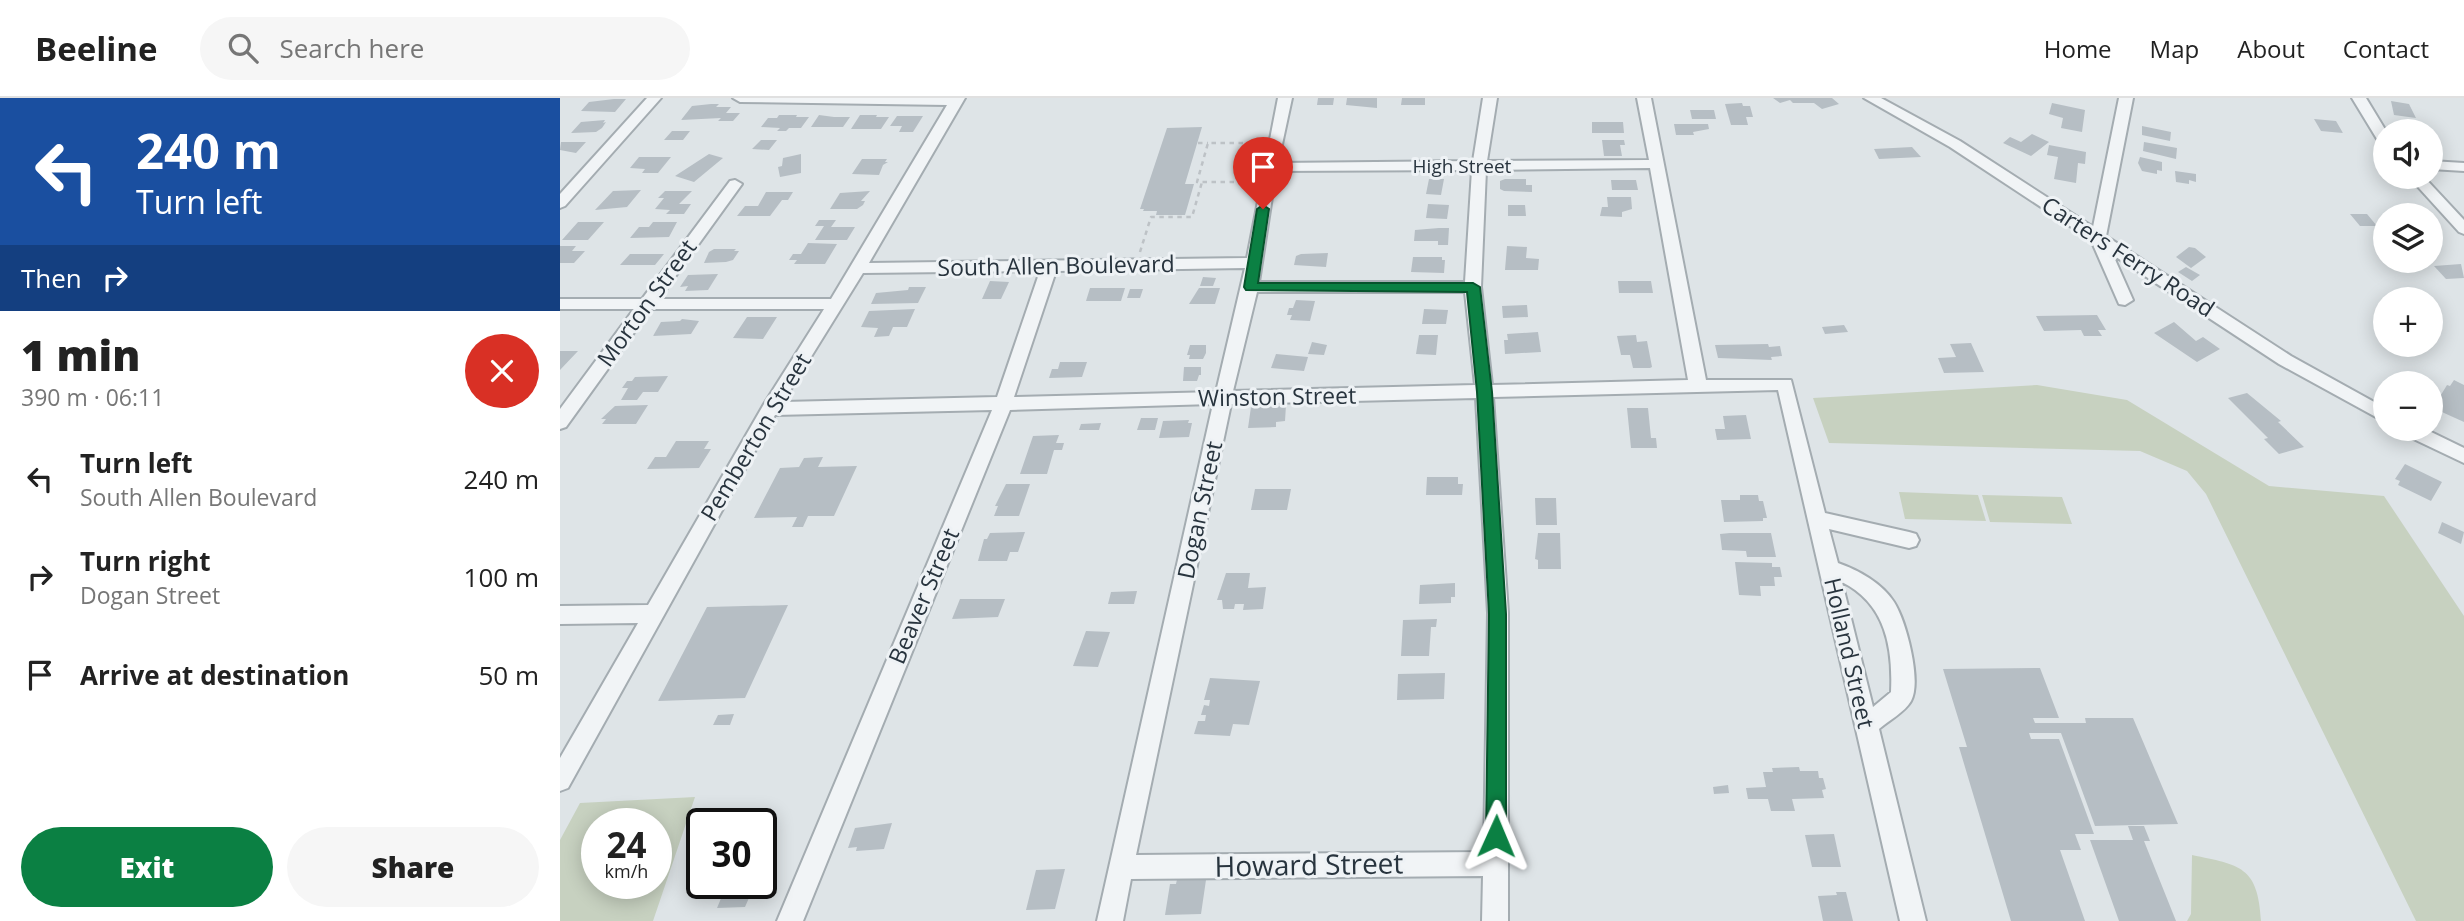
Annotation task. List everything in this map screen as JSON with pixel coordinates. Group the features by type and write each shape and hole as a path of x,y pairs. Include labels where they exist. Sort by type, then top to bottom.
{"street":[{"path":"560,203 567,189 654,98"},
{"path":"740,98 957,99"},
{"name":"Dogan Street","path":"1110,921 1223,398 1250,287 1285,98"},
{"path":"1490,98 1479,166 1473,287 1484,392 1497,614 1495,921"},
{"path":"1644,98 1698,385"},
{"name":"Carters Ferry Road","path":"1871,98 1946,139 2285,360 2373,409"},
{"path":"2125,300 2098,238 2126,98"},
{"path":"2359,98 2373,121"},
{"name":"Pemberton Street","path":"560,780 769,409 837,304 957,99"},
{"name":"High Street","path":"1269,174 1479,166 1655,164"},
{"path":"2443,165 2464,167"},
{"name":"Morton Street","path":"560,422 735,184"},
{"path":"2427,189 2464,229"},
{"name":"South Allen Boulevard","path":"858,268 1254,263"},
{"name":"Beaver Street","path":"790,921 1003,404 1049,267"},
{"path":"1250,287 1473,287"},
{"path":"560,304 837,304"},
{"name":"Winston Street","path":"769,409 1785,384"},
{"name":"Holland Street","path":"1785,384 1913,921"},
{"path":"2433,441 2464,456"},
{"path":"1817,519 1850,524 1909,540"},
{"path":"1829,568 1853,576 1885,607 1903,657 1902,697 1867,726"},
{"path":"560,615 653,614"},
{"name":"Howard Street","path":"1123,867 1496,864"}],"path":[{"path":"1199,143 1275,143"},
{"path":"1208,143 1196,182 1269,174"},
{"path":"1136,265 1151,217 1192,217 1202,182"}],"green space":[{"path":"2037,385 2127,400 2269,486 2384,496 2464,616 2464,921 2416,921 2206,494 2187,471 2140,451 1829,443 1813,398"},
{"path":"1899,492 1978,495 1986,521 1905,519"},
{"path":"1982,495 2062,497 2072,524 1990,522"},
{"path":"695,797 691,808 686,808 686,824 672,865 672,808 581,808 581,899 660,899 653,921 560,921 560,840 580,803"},
{"path":"2192,855 2223,862 2243,871 2256,889 2261,921 2187,921 2191,914"}],"building":[{"path":"1318,98 1334,98 1333,105 1317,105"},
{"path":"1347,98 1377,98 1377,108 1346,105"},
{"path":"1402,98 1425,98 1425,105 1401,105"},
{"path":"1773,98 1832,98 1839,104 1822,109 1814,103 1793,103 1790,100 1780,103"},
{"path":"626,99 615,112 581,111 589,102"},
{"path":"2391,101 2409,104 2416,118 2394,115"},
{"path":"1742,103 1743,106 1750,106 1753,117 1746,117 1748,125 1731,125 1725,104"},
{"path":"2052,103 2085,110 2082,132 2061,128 2063,118 2049,114"},
{"path":"719,104 716,107 731,107 726,113 740,113 733,121 718,121 721,118 681,120 692,106"},
{"path":"1690,110 1714,110 1716,119 1692,119"},
{"path":"779,115 809,117 801,128 777,131 780,128 761,127 768,118 777,118"},
{"path":"819,115 850,117 843,127 811,127"},
{"path":"860,115 889,117 881,129 851,129"},
{"path":"897,116 923,116 913,132 899,132 902,126 890,126"},
{"path":"2314,119 2336,121 2343,133 2321,131"},
{"path":"605,120 602,128 596,132 571,133 581,122"},
{"path":"1592,122 1623,122 1624,133 1592,133"},
{"path":"1674,124 1708,124 1709,129 1693,132 1694,135 1676,135"},
{"path":"2142,126 2171,132 2170,141 2142,135"},
{"path":"1202,127 1185,184 1194,184 1185,215 1156,215 1157,211 1140,209 1167,128"},
{"path":"672,131 690,131 683,140 664,140"},
{"path":"2032,134 2049,142 2031,156 2003,143 2010,137 2021,142"},
{"path":"761,140 777,140 769,150 752,149"},
{"path":"1602,140 1624,140 1625,145 1620,145 1622,156 1604,156"},
{"path":"561,142 586,142 576,153 560,150"},
{"path":"2144,142 2177,148 2176,159 2143,151"},
{"path":"2049,145 2086,152 2085,164 2078,163 2076,183 2054,179 2058,157 2047,155"},
{"path":"1912,147 1921,157 1879,159 1874,149"},
{"path":"709,154 723,158 694,182 675,176"},
{"path":"801,154 801,173 780,177 778,167 782,166 783,158"},
{"path":"639,157 671,157 658,173 642,173 645,169 630,168"},
{"path":"2140,157 2162,162 2162,171 2157,170 2157,174 2142,171 2138,163"},
{"path":"862,159 887,159 885,162 888,162 883,165 879,175 852,174"},
{"path":"2175,171 2196,174 2196,182 2176,182"},
{"path":"1429,179 1444,179 1441,195 1426,194"},
{"path":"1526,179 1526,185 1532,185 1532,192 1504,191 1500,189 1500,181"},
{"path":"1611,180 1636,180 1638,190 1612,190"},
{"path":"641,190 627,207 595,210 613,191"},
{"path":"665,191 692,191 679,204 691,204 684,214 666,214 670,210 655,209 664,198 658,198"},
{"path":"870,191 861,201 865,201 863,205 857,209 830,209 840,193"},
{"path":"766,192 793,192 788,200 782,200 770,216 737,216 745,206 758,206"},
{"path":"1607,197 1631,197 1632,209 1622,212 1622,217 1600,216 1602,207 1608,207"},
{"path":"1428,204 1449,205 1447,219 1426,218"},
{"path":"1508,205 1525,205 1526,216 1508,216"},
{"path":"2350,214 2367,214 2373,221 2373,226 2360,226"},
{"path":"819,220 836,220 831,227 855,227 847,240 815,240 824,226 815,226"},
{"path":"578,222 604,222 588,240 562,240"},
{"path":"653,222 677,222 669,237 630,238 639,227 649,227"},
{"path":"1449,228 1448,245 1438,245 1438,241 1414,241 1415,230"},
{"path":"808,243 837,244 825,264 794,264 797,260 789,260 793,254 801,254"},
{"path":"560,246 576,246 572,251 585,251 574,263 560,263"},
{"path":"1507,246 1527,247 1526,258 1539,259 1538,270 1505,270"},
{"path":"2189,247 2195,248 2206,257 2191,268 2176,257"},
{"path":"714,249 739,251 733,260 704,263 709,252"},
{"path":"1328,253 1326,267 1294,265 1296,256 1301,254"},
{"path":"630,254 664,254 655,265 620,265"},
{"path":"1413,257 1442,257 1442,260 1445,260 1444,273 1411,272"},
{"path":"2461,264 2464,278 2446,279 2440,273 2443,273 2443,265"},
{"path":"2186,267 2200,275 2192,281 2178,272"},
{"path":"718,274 708,290 685,291 688,286 680,287 688,275"},
{"path":"1203,277 1216,278 1213,286 1200,286"},
{"path":"990,281 1009,282 1001,299 982,299"},
{"path":"1618,281 1651,281 1653,293 1619,293"},
{"path":"909,287 926,287 918,303 871,304 876,293 908,290"},
{"path":"1090,288 1125,288 1121,301 1086,301"},
{"path":"1199,288 1220,288 1215,304 1189,304"},
{"path":"1130,289 1143,289 1140,298 1127,298"},
{"path":"1296,300 1315,301 1310,321 1290,320 1292,315 1287,315 1289,308 1293,308"},
{"path":"1527,305 1528,317 1503,318 1502,306"},
{"path":"915,309 907,327 893,327 889,336 874,337 878,328 861,327 869,311"},
{"path":"1424,309 1448,310 1446,324 1422,324"},
{"path":"2097,315 2106,330 2098,330 2102,336 2084,336 2081,330 2044,331 2036,316"},
{"path":"747,317 777,317 763,339 733,338"},
{"path":"682,319 699,321 691,334 653,336 661,322"},
{"path":"2174,322 2196,341 2203,337 2220,349 2197,362 2154,333"},
{"path":"1844,325 1848,332 1825,334 1822,327"},
{"path":"1538,332 1541,352 1505,354 1504,340 1508,340 1507,334"},
{"path":"1419,335 1438,335 1436,355 1416,354"},
{"path":"1636,335 1637,342 1647,341 1650,368 1633,368 1630,355 1621,355 1617,336"},
{"path":"1312,342 1327,345 1324,355 1308,354"},
{"path":"1971,343 1984,372 1944,373 1938,358 1956,357 1950,344"},
{"path":"1768,344 1769,347 1780,346 1782,356 1771,357 1772,360 1718,358 1715,345"},
{"path":"1190,345 1206,345 1203,359 1189,359 1190,355 1187,355"},
{"path":"560,351 578,351 560,370"},
{"path":"1276,354 1308,357 1304,371 1271,368"},
{"path":"1060,362 1087,362 1082,377 1049,378 1052,369 1058,369"},
{"path":"1184,367 1201,367 1201,375 1197,381 1183,381"},
{"path":"668,376 658,392 643,392 637,400 621,400 628,388 622,388 627,381 632,381 635,377"},
{"path":"2454,380 2464,385 2464,422 2443,413 2443,392 2447,385 2450,386"},
{"path":"2247,393 2281,421 2278,422 2304,447 2279,454 2264,439 2268,438 2228,398"},
{"path":"648,405 636,424 602,424 606,419 601,419 615,406"},
{"path":"1286,405 1285,421 1276,422 1276,427 1248,428 1251,407"},
{"path":"1627,408 1648,408 1651,438 1656,438 1657,448 1631,448"},
{"path":"1746,415 1751,439 1717,440 1715,429 1725,429 1723,416"},
{"path":"1141,418 1158,418 1155,430 1137,430"},
{"path":"1189,420 1188,423 1192,423 1189,437 1159,438 1163,421"},
{"path":"1101,423 1099,430 1079,430 1081,424"},
{"path":"1059,435 1056,443 1064,443 1062,450 1054,450 1047,474 1020,474 1033,436"},
{"path":"676,441 709,441 704,449 711,449 699,468 647,469 655,457 666,457"},
{"path":"823,457 818,467 857,466 834,516 808,516 803,527 792,527 797,517 754,518 780,468 799,467 804,458"},
{"path":"2405,464 2442,482 2431,501 2398,485 2400,481 2395,479"},
{"path":"1427,477 1458,477 1458,484 1463,484 1462,495 1426,495"},
{"path":"1006,484 1030,484 1019,516 994,516 998,506 995,506"},
{"path":"1255,489 1291,489 1287,510 1251,510"},
{"path":"1740,495 1758,495 1759,501 1763,501 1767,518 1763,518 1763,521 1724,522 1721,500 1740,500"},
{"path":"1535,498 1556,498 1557,525 1536,525"},
{"path":"2442,522 2464,532 2461,544 2438,533"},
{"path":"1025,532 1018,552 1010,552 1007,561 978,561 984,539 987,539 990,533"},
{"path":"1538,533 1560,533 1561,569 1538,569 1538,560 1535,559"},
{"path":"1771,533 1776,557 1747,557 1746,551 1722,550 1720,534"},
{"path":"1735,562 1772,563 1772,567 1780,567 1782,577 1774,577 1775,586 1760,586 1761,596 1739,595"},
{"path":"1226,573 1250,573 1248,588 1266,587 1263,609 1243,610 1244,604 1235,604 1234,609 1223,609 1222,600 1217,600"},
{"path":"1455,583 1455,597 1451,597 1451,603 1419,604 1420,585"},
{"path":"1137,591 1134,604 1108,604 1111,592"},
{"path":"960,599 1005,599 998,617 952,619"},
{"path":"788,605 745,698 658,701 707,607"},
{"path":"1437,619 1436,627 1431,627 1429,656 1401,656 1403,620"},
{"path":"1086,631 1110,632 1098,667 1073,666"},
{"path":"2040,668 2059,718 2033,718 2035,723 2086,723 2085,718 2133,718 2178,824 2095,826 2061,733 2029,733 2031,739 2059,739 2094,834 2075,834 2081,850 2060,850 2085,921 2011,921 1959,747 1967,747 1943,669"},
{"path":"1445,673 1444,699 1397,700 1398,674"},
{"path":"1210,678 1260,681 1249,725 1233,724 1230,736 1194,734 1198,721 1205,721 1206,715 1201,715 1204,705 1209,706 1210,700 1204,700"},
{"path":"734,714 730,725 713,725 718,715"},
{"path":"1799,767 1800,771 1818,771 1826,789 1822,790 1824,798 1792,799 1795,811 1771,811 1768,799 1748,799 1746,788 1766,787 1763,772 1773,772 1772,768"},
{"path":"1728,785 1729,793 1714,794 1713,787"},
{"path":"892,823 884,849 856,851 857,847 848,848 855,828"},
{"path":"2128,826 2144,826 2150,841 2144,841 2176,921 2119,921 2090,840 2133,840"},
{"path":"1834,834 1841,867 1812,867 1805,835"},
{"path":"1065,869 1055,909 1026,910 1036,870"},
{"path":"1179,870 1207,873 1201,914 1165,915 1170,884 1176,884"},
{"path":"1836,892 1846,892 1853,921 1823,921 1818,896 1837,895"},
{"path":"721,899 748,899 745,907 717,908"}],"route":[{"path":"1263,209 1250,287 1473,287 1484,392 1497,614 1496,836"}]}
